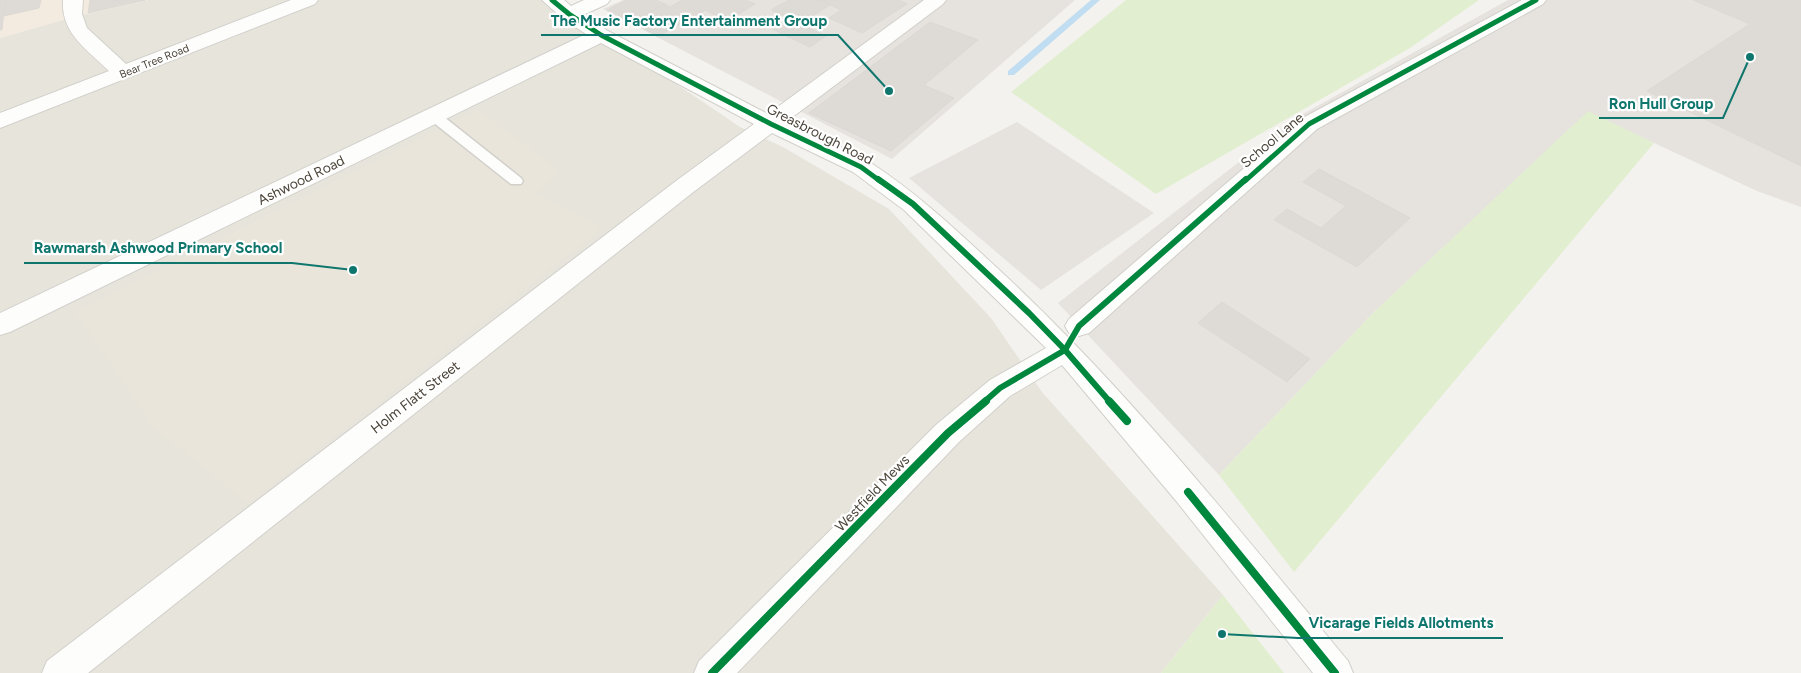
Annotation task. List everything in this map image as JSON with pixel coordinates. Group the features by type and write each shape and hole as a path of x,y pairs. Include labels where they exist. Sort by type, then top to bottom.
{"street":[{"path":"73,0 72,14 78,30 124,73"},
{"name":"Bear Tree Road","path":"0,121 308,0"},
{"path":"560,7 600,0"},
{"name":"School Lane","path":"1072,338 1309,124 1536,0"},
{"name":"Holm Flatt Street","path":"69,670 676,193 771,124 933,1"},
{"name":"Greasbrough Road","path":"560,7 601,35 771,124 861,167 913,204 1029,313 1072,338 1188,492 1335,673"},
{"name":"Ashwood Road","path":"0,325 601,35"},
{"name":"Westfield Mews","path":"712,673 948,433 1000,388 1072,338"}],"lane":[{"path":"434,116 516,180"}],"shaded area":[{"path":"0,0 148,0 73,17 0,38"},
{"path":"148,0 552,0 740,127 783,147 889,209 991,318 1042,392 1223,595 1161,673 0,673 0,38 73,17"},
{"path":"623,0 1075,0 892,159 603,9"},
{"path":"1508,0 1801,0 1801,207 1757,191 1588,112 1373,313 1219,475 1058,303 1294,119"},
{"path":"478,110 559,171 535,193 602,228 248,503 154,427 75,311"},
{"path":"1017,122 1154,213 1041,290 909,178"}],"green space":[{"path":"1126,0 1479,0 1410,48 1156,194 1011,92"},
{"path":"1588,111 1654,143 1294,572 1219,475 1373,313"},
{"path":"1223,595 1284,673 1161,673"}],"building":[{"path":"0,0 5,0 2,30 0,30"},
{"path":"5,0 41,0 39,8 4,16"},
{"path":"90,0 145,0 88,13"},
{"path":"626,0 656,0 665,4 631,22 607,10"},
{"path":"682,0 745,0 755,4 727,21 705,10 658,36 631,22 665,4 670,7"},
{"path":"789,0 820,0 830,5 800,24 771,10"},
{"path":"820,0 899,0 907,4 862,33 829,18 841,10"},
{"path":"1693,0 1801,0 1801,166 1647,91 1750,24"},
{"path":"788,18 826,36 810,47 772,29"},
{"path":"930,22 978,40 924,85 954,98 891,151 809,113"},
{"path":"1319,169 1410,218 1357,267 1274,220 1287,209 1321,228 1346,206 1303,182"},
{"path":"1222,302 1310,359 1287,382 1198,323"}],"waterway":[{"path":"1011,73 1096,0"}],"cycle path":[{"path":"552,0 569,14 601,35 771,124 861,167 913,204 1029,313 1065,350 1127,421"},
{"path":"712,673 948,433 1000,388 1065,350 1079,326 1309,124 1536,0"},
{"path":"1188,492 1335,673"}],"place":[{"name":"Ron Hull Group","path":"1750,57"},
{"name":"The Music Factory Entertainment Group","path":"889,91"},
{"name":"Rawmarsh Ashwood Primary School","path":"353,270"},
{"name":"Vicarage Fields Allotments","path":"1222,634"}]}
